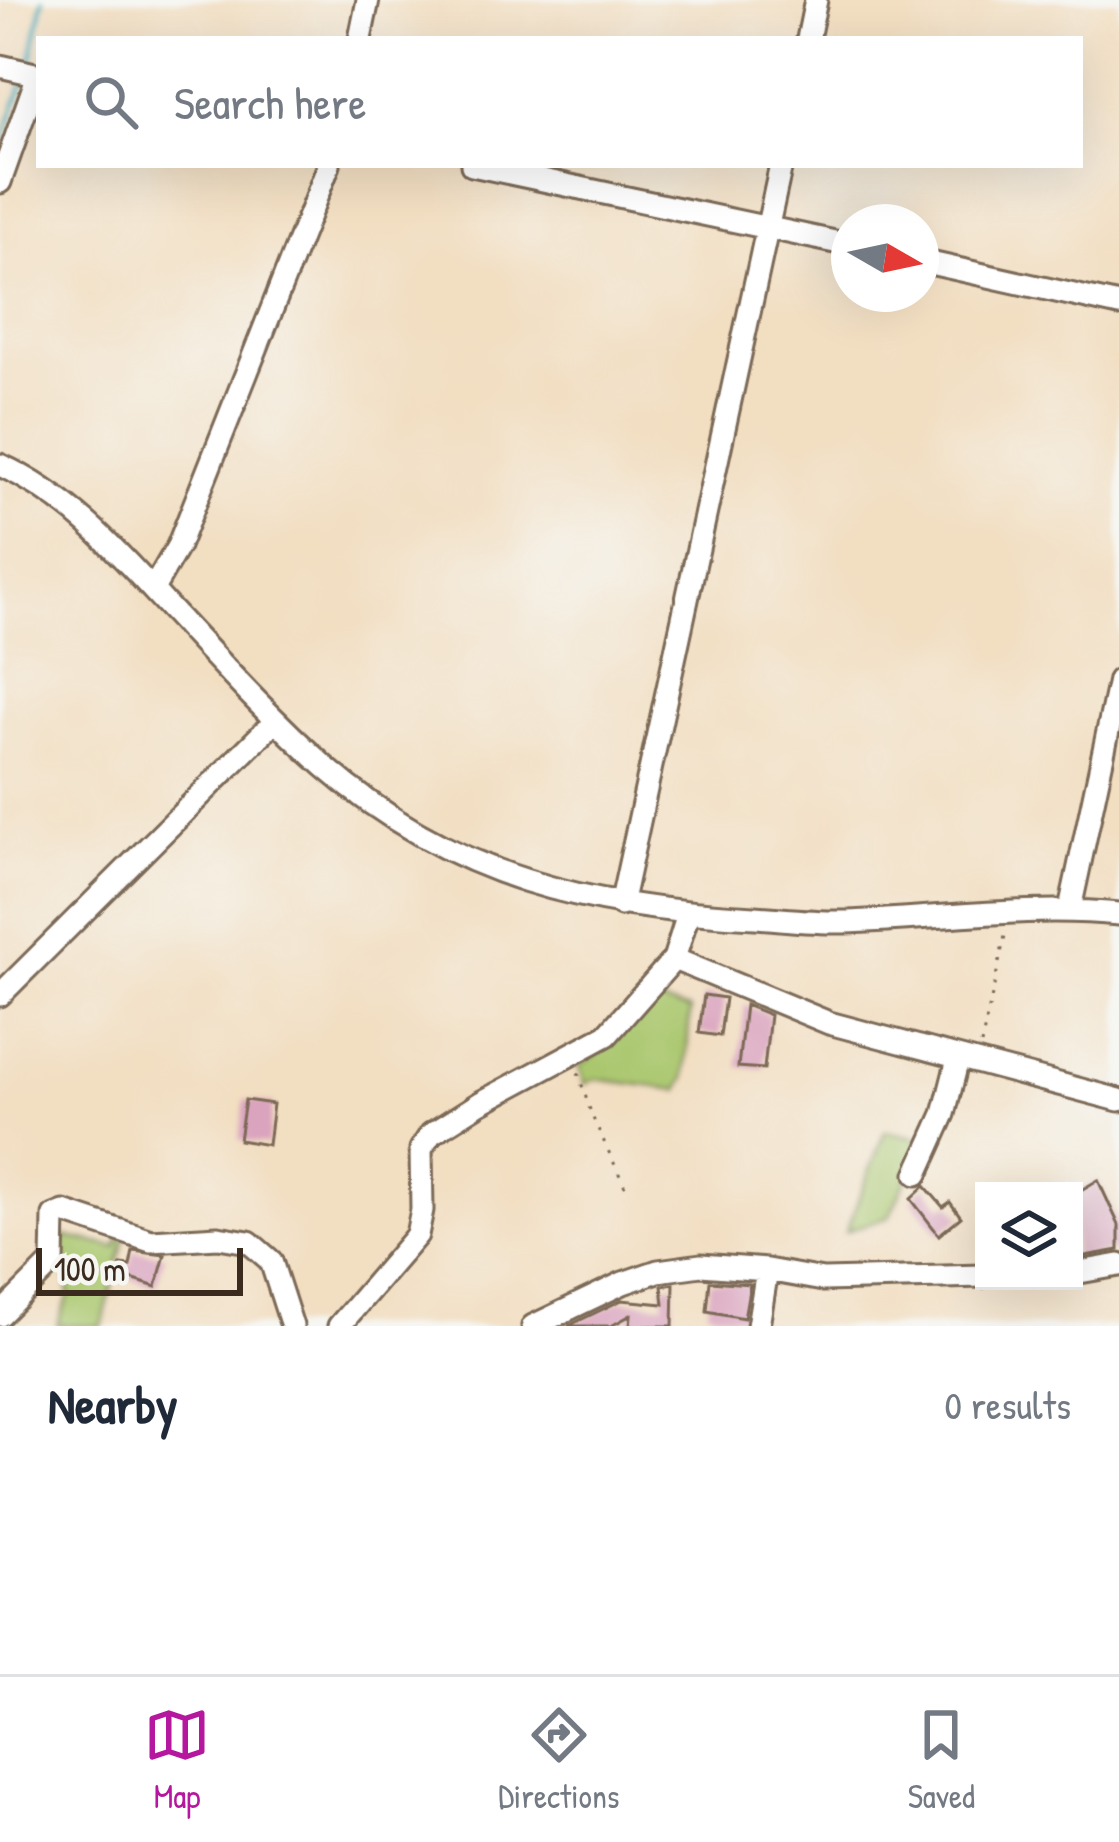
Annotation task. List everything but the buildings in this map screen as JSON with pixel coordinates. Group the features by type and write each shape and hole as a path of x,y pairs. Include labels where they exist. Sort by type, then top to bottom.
{"street":[{"path":"361,36 368,0"},
{"path":"809,36 816,0"},
{"path":"0,182 26,72"},
{"path":"153,590 178,546 328,168"},
{"path":"486,168 831,241"},
{"path":"621,905 780,168"},
{"path":"939,265 1119,305"},
{"path":"0,465 27,477 93,524 274,722 357,795 452,851 510,877 569,896 688,914 842,922 1070,909 1119,914"},
{"path":"1070,909 1119,680"},
{"path":"0,995 274,722"},
{"path":"339,1326 417,1235 422,1210 421,1149 431,1134 480,1102 608,1034 674,959 688,914"},
{"path":"674,959 829,1023 1119,1100"},
{"path":"917,1174 967,1062"},
{"path":"0,1315 53,1262 54,1216 64,1212 151,1241 218,1237 250,1242 271,1261 292,1326"},
{"path":"533,1326 622,1283 658,1271 701,1265 824,1280 975,1276"},
{"path":"1083,1272 1119,1265"},
{"path":"758,1326 767,1270"}],"path":[{"path":"967,1062 1010,912"},
{"path":"572,1054 592,1116 628,1193"}],"green space":[{"path":"650,999 690,1010 685,1079 679,1090 595,1079 585,1084 579,1066 618,1038"},
{"path":"885,1131 925,1139 889,1217 846,1231"},
{"path":"120,1235 125,1237 102,1326 57,1325 69,1295 63,1236 116,1247"}],"waterway":[{"path":"30,65 43,0"},
{"path":"0,147 24,81"}]}
